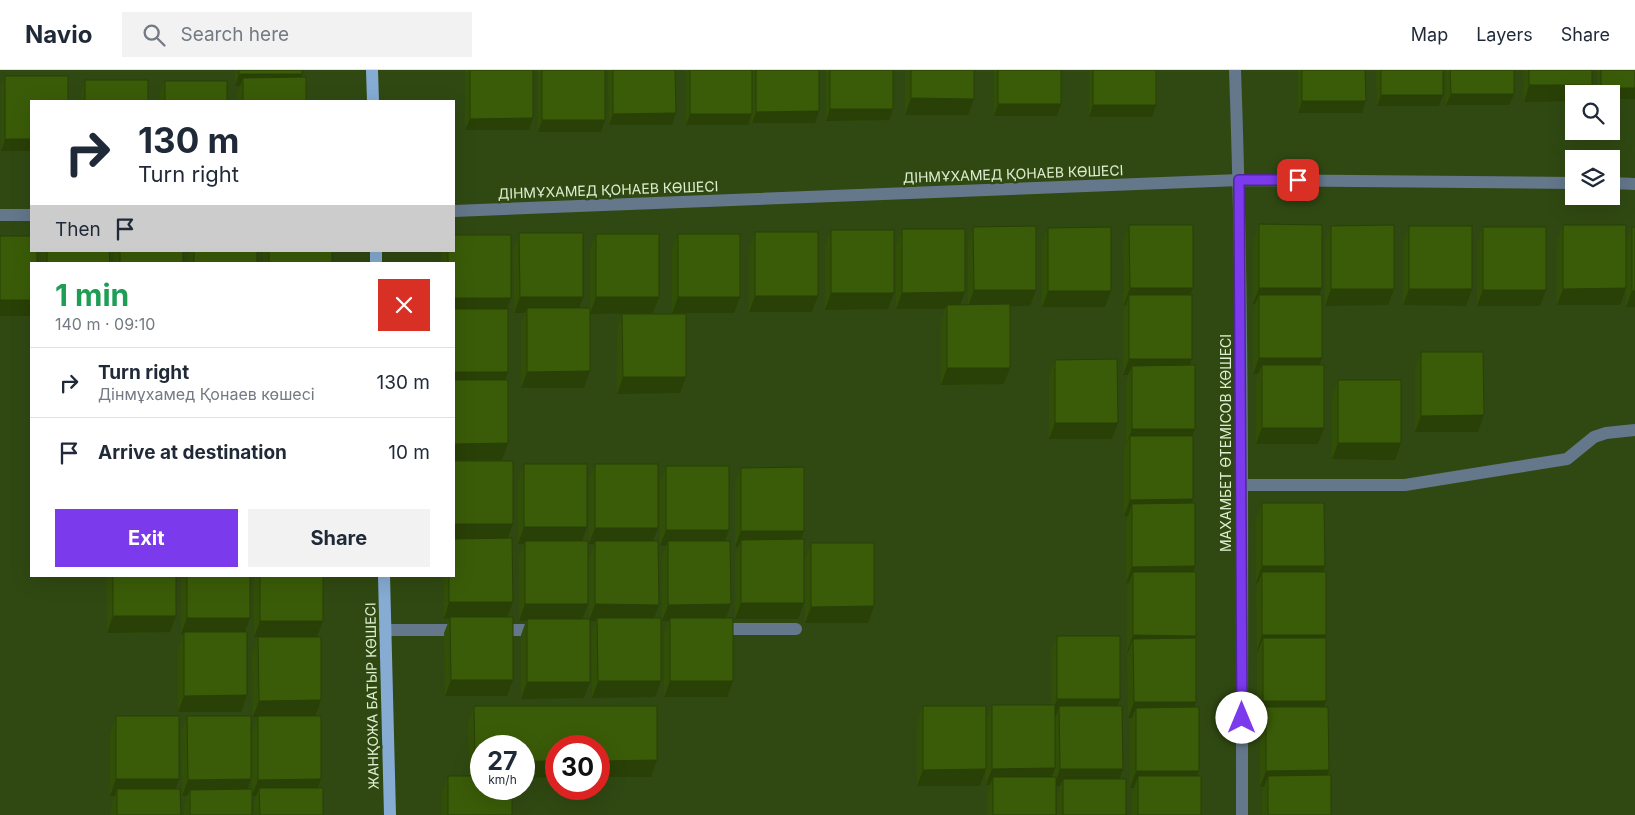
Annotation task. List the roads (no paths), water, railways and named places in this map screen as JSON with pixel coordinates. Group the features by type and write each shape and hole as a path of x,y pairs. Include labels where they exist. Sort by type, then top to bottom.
{"main road":[{"path":"372,70 373,100"},
{"name":"ЖАНҚОЖА БАТЫР КӨШЕСІ","path":"384,577 390,815"}],"street":[{"name":"МАХАМБЕТ ӨТЕМІСОВ КӨШЕСІ","path":"1236,70 1242,485 1242,815"},
{"name":"ДІНМҰХАМЕД ҚОНАЕВ КӨШЕСІ","path":"455,211 1239,180 1565,183"},
{"path":"1620,183 1635,184"},
{"path":"0,215 30,215"},
{"path":"1242,485 1405,485 1567,459 1594,437 1606,433 1635,430"},
{"path":"698,629 796,629"},
{"path":"385,630 552,630"}]}
